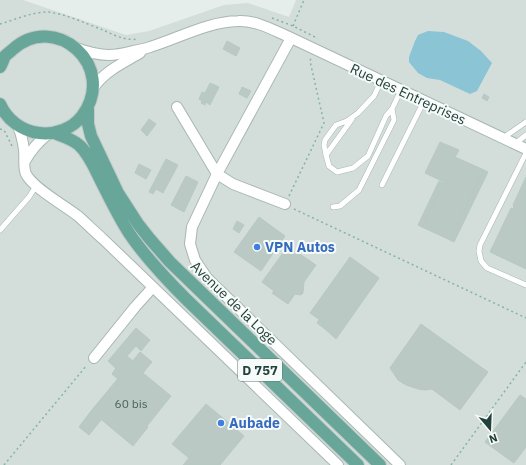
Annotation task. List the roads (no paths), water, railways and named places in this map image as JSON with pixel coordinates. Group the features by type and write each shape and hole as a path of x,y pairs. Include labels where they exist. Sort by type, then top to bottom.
{"main road":[{"path":"0,48 17,45 29,39 41,37 54,37 66,41 84,56 93,76 94,87 88,109 79,120 68,128 51,134 32,132 9,122 0,104"},
{"path":"0,67 5,57 17,45"},
{"name":"Avenue de la Loge","path":"88,109 88,124 91,136 118,193 149,238 170,262 380,465"},
{"name":"D 757","path":"51,134 75,142 84,150 95,168 123,223 140,248 161,273 358,465"}],"street":[{"name":"Rue des Entreprises","path":"149,48 207,26 239,21 253,23 291,38 526,149"},
{"path":"291,38 217,174 192,227 190,244 195,260 212,284 400,465"},
{"path":"76,48 109,55 149,48"},
{"path":"94,87 106,73 149,48"},
{"path":"177,107 217,174 233,184 285,204"},
{"path":"9,122 22,138 25,161 24,168 28,178 36,186 78,216 103,239 338,465"},
{"path":"25,161 39,141 51,134"},
{"path":"94,358 153,287"}],"lane":[{"path":"381,81 374,96 358,113 347,121 336,126 325,140 324,145 329,166 337,172 353,168 368,156 386,116 392,109 401,90"},
{"path":"382,185 424,101"},
{"path":"333,207 340,206 359,190 394,120 392,109"},
{"path":"326,155 354,116"},
{"path":"503,138 526,122"},
{"path":"515,144 526,134"},
{"path":"526,153 480,245 479,251 481,261 487,268 526,285"},
{"path":"0,230 29,197 36,186"}],"water":[{"path":"428,31 444,32 468,41 481,51 492,63 477,91 470,94 440,80 427,78 418,73 409,62 409,57 418,35"}],"place":[{"name":"VPN Autos","path":"257,247"},
{"name":"Aubade","path":"221,423"}]}
